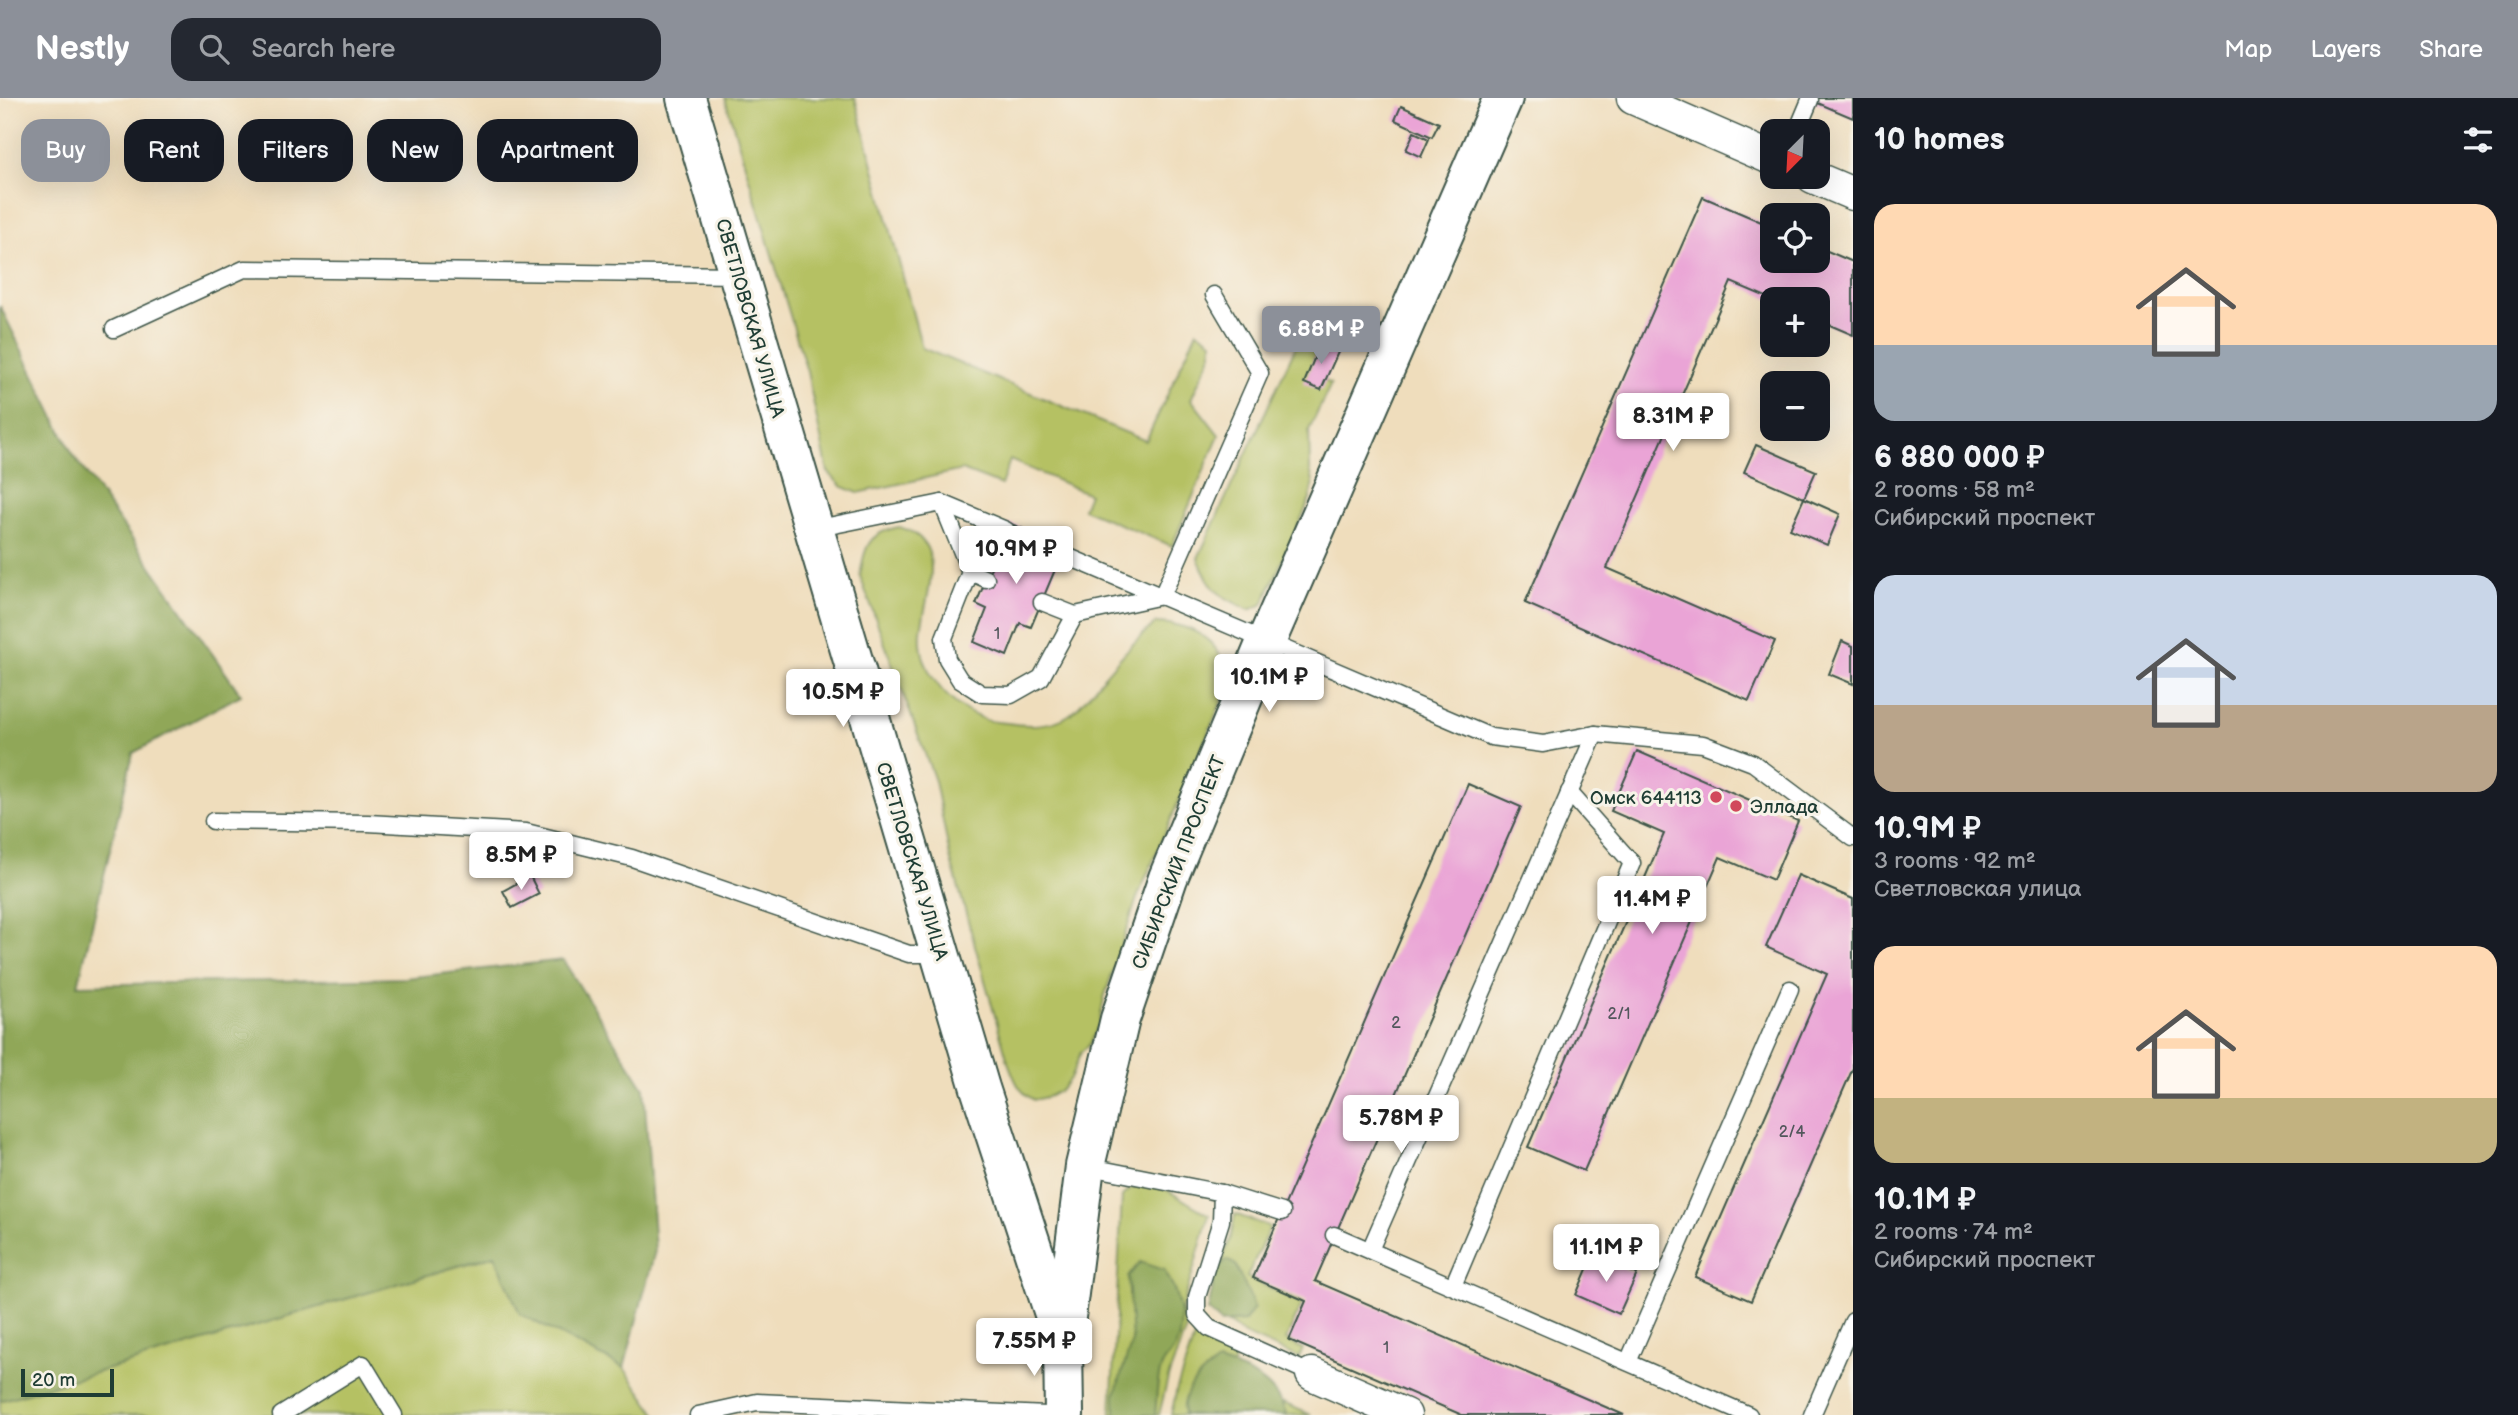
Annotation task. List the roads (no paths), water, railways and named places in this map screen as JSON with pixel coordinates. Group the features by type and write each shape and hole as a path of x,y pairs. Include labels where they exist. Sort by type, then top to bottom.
{"main road":[{"name":"СВЕТЛОВСКАЯ УЛИЦА","path":"686,98 980,1088 1063,1341"},
{"name":"СИБИРСКИЙ ПРОСПЕКТ","path":"1063,1341 1084,1166 1120,1019 1168,878 1266,642 1503,98"},
{"path":"1063,1341 1064,1415"}],"street":[{"path":"1633,98 1760,153"},
{"path":"1830,184 1853,194"},
{"path":"1312,1374 1405,1415"}],"lane":[{"path":"1802,119 1810,100"},
{"path":"114,329 244,269 739,275"},
{"path":"1162,596 1260,373 1214,295"},
{"path":"942,503 970,572 944,638 947,659 960,680 982,694 1012,695 1041,678 1075,615"},
{"path":"814,528 942,503 1006,530"},
{"path":"1062,554 1491,737 1543,744 1595,734 1703,744 1753,763 1853,838"},
{"path":"970,572 986,579"},
{"path":"1042,601 1075,615 1162,596"},
{"path":"1370,1250 1595,734"},
{"path":"1453,1286 1633,863 1569,792"},
{"path":"213,821 368,822 526,832 632,858 735,892 887,948 909,954 940,954"},
{"path":"1628,1362 1790,989"},
{"path":"1084,1166 1222,1193 1282,1212"},
{"path":"1222,1193 1221,1221 1197,1297 1197,1315 1209,1328 1312,1374"},
{"path":"1334,1235 1749,1415"},
{"path":"1812,1415 1853,1321"},
{"path":"281,1415 363,1364 394,1415"},
{"path":"698,1415 757,1402 1047,1415"}],"place":[{"name":"Омск 644113","path":"1716,797"},
{"name":"Эллада","path":"1736,806"}]}
